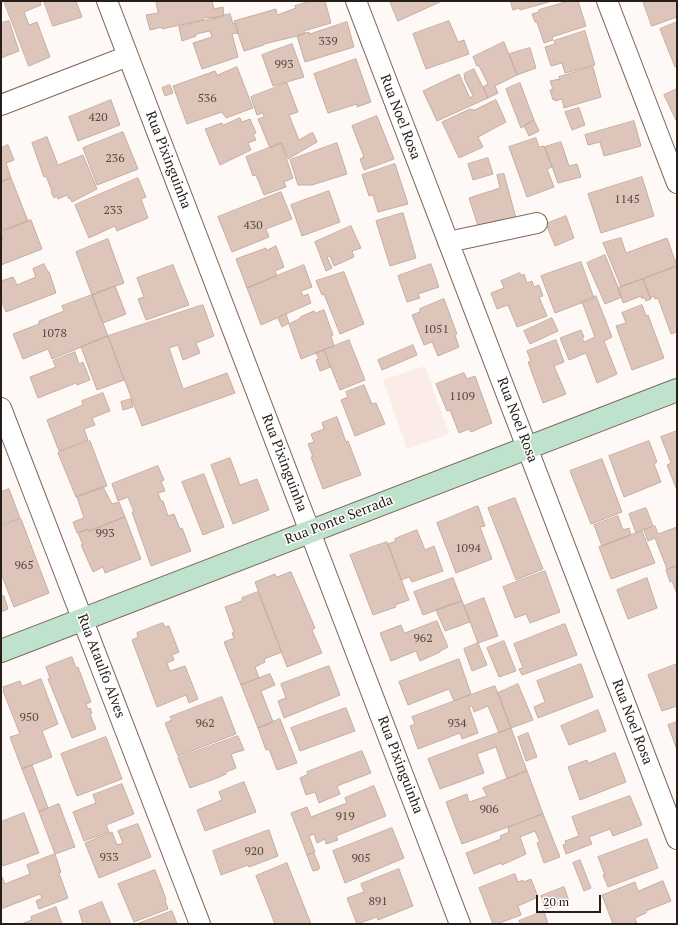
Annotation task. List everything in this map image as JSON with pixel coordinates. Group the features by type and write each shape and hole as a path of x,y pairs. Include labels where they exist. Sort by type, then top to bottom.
{"street":[{"name":"Rua Pixinguinha","path":"107,1 460,924"},
{"name":"Rua Noel Rosa","path":"356,1 677,839"},
{"path":"607,1 677,183"},
{"path":"1,105 128,56"},
{"path":"448,242 537,223"},
{"name":"Rua Ponte Serrada","path":"1,650 677,390"},
{"name":"Rua Ataulfo Alves","path":"1,408 200,924"}],"shaded area":[{"path":"425,366 449,434 407,449 383,380"}],"building":[{"path":"4,1 40,1 41,5 24,12 29,25 37,22 50,57 29,66"},
{"path":"44,1 76,1 82,17 53,26"},
{"path":"156,1 212,1 214,9 223,7 224,16 213,19 213,17 203,18 203,20 162,29 162,27 150,30 146,15 158,13"},
{"path":"311,1 325,1 331,23 304,31 305,33 297,36 264,44 244,51 234,21 276,9 277,15 296,8 295,6"},
{"path":"390,1 442,1 398,21"},
{"path":"511,1 549,2 520,10 519,8 513,10"},
{"path":"569,1 578,1 586,26 552,37 553,40 544,43 537,22 535,22 532,14 539,12 539,10"},
{"path":"643,1 677,1 677,17 652,26"},
{"path":"230,14 238,33 232,34 238,57 202,69 193,43 212,37 210,31 196,34 196,36 182,41 179,27"},
{"path":"9,21 19,51 1,58 1,23"},
{"path":"449,21 458,42 464,40 469,54 426,69 413,34"},
{"path":"347,22 354,47 305,62 297,36 309,32 309,34"},
{"path":"677,22 677,66 675,67 660,29"},
{"path":"585,31 595,65 565,73 562,63 551,66 545,47 555,44 554,41"},
{"path":"504,42 517,75 495,86 498,93 488,98 483,87 488,84 473,57"},
{"path":"292,44 304,77 273,86 262,55"},
{"path":"530,48 536,68 517,75 509,54"},
{"path":"356,59 371,102 357,107 357,104 328,113 314,74"},
{"path":"237,67 253,108 226,118 222,112 187,124 173,86 215,71 217,75"},
{"path":"593,67 601,97 564,108 562,99 555,101 555,99 553,100 550,90 553,89 550,81"},
{"path":"474,69 488,98 437,121 423,91 459,74 470,98 473,96 464,78 464,74"},
{"path":"287,83 298,112 289,115 299,140 313,133 317,142 288,159 282,143 270,148 258,119 264,117 263,113 257,115 251,97"},
{"path":"520,83 534,120 521,128 506,89"},
{"path":"170,85 173,93 165,96 162,88"},
{"path":"677,89 677,122 664,95"},
{"path":"111,100 120,125 78,141 69,117"},
{"path":"496,100 506,122 478,137 483,147 459,158 442,122 470,109 474,110"},
{"path":"579,108 585,125 572,130 565,112"},
{"path":"377,116 394,159 364,170 360,159 364,157 352,126"},
{"path":"240,118 242,122 250,119 256,133 253,134 256,140 248,143 251,150 220,165 205,129 222,123 223,125"},
{"path":"534,120 539,131 529,136 524,126"},
{"path":"634,121 641,146 604,156 600,142 588,145 585,135"},
{"path":"123,132 138,169 97,185 83,148"},
{"path":"47,137 58,165 83,155 97,189 72,202 67,195 58,199 57,196 54,198 46,176 44,177 32,143"},
{"path":"536,138 539,147 544,146 552,167 547,169 554,187 527,197 509,147"},
{"path":"561,142 569,166 577,164 581,177 558,183 545,147"},
{"path":"281,143 293,178 284,182 286,187 264,195 256,175 253,176 246,157"},
{"path":"337,143 347,174 312,185 298,185 290,160"},
{"path":"8,145 14,160 6,163 11,178 1,182 1,148"},
{"path":"488,158 493,174 473,180 468,164"},
{"path":"395,164 408,204 378,212 373,195 369,196 362,175"},
{"path":"504,174 516,218 479,229 469,198 500,188 497,175"},
{"path":"642,177 654,216 601,233 588,194"},
{"path":"11,178 28,221 4,231 1,227 1,182"},
{"path":"138,178 146,197 141,199 148,218 117,231 115,226 89,238 75,205"},
{"path":"329,191 340,222 302,236 291,205"},
{"path":"281,192 292,219 266,229 269,237 232,252 218,217"},
{"path":"403,213 416,258 390,266 376,221"},
{"path":"566,216 574,238 555,246 546,224"},
{"path":"31,220 42,249 1,265 1,242 3,241 1,231"},
{"path":"351,226 361,248 352,251 354,257 334,266 330,256 327,257 332,268 326,271 315,242"},
{"path":"621,238 626,253 667,238 677,266 621,287 603,243"},
{"path":"108,239 124,283 92,295 76,252"},
{"path":"276,246 284,267 275,271 277,276 247,288 236,259"},
{"path":"605,255 622,297 605,304 587,263"},
{"path":"581,262 594,298 555,313 541,276"},
{"path":"44,264 49,272 56,293 6,312 1,300 1,281 13,277 17,285 36,277 33,269"},
{"path":"431,264 439,287 418,294 420,298 407,302 398,276"},
{"path":"173,265 189,305 146,320 138,299 144,297 137,278"},
{"path":"304,265 312,287 301,291 303,296 308,294 311,303 261,325 247,288"},
{"path":"677,266 677,332 671,334 658,298 655,299 654,296 650,298 643,279"},
{"path":"344,272 364,324 340,334 324,294 322,295 316,281"},
{"path":"520,273 521,276 524,274 527,283 532,281 534,287 539,285 543,296 539,297 547,316 517,327 508,305 497,309 491,293 504,288 501,281"},
{"path":"643,279 651,299 646,301 644,297 642,299 641,296 623,303 618,288"},
{"path":"115,286 126,314 103,323 92,295"},
{"path":"92,295 108,336 52,359 48,349 23,359 13,334 39,324 39,321 64,311 62,306"},
{"path":"596,296 612,337 604,341 617,374 597,383 586,353 569,360 560,338 581,330 584,337 582,338 584,342 595,337 582,302"},
{"path":"444,299 457,334 455,335 459,347 438,356 432,342 424,345 412,315 420,312 420,309"},
{"path":"203,305 214,336 196,343 200,353 183,360 178,345 169,348 183,389 227,373 235,393 142,426 108,336"},
{"path":"642,305 646,316 648,315 664,358 632,370 616,326 626,323 622,313"},
{"path":"324,310 333,335 331,336 334,346 301,359 289,324 314,311 315,313"},
{"path":"286,314 289,323 282,327 278,318"},
{"path":"552,318 558,331 530,344 524,331"},
{"path":"108,336 124,380 97,390 81,347"},
{"path":"349,340 365,380 340,390 324,350"},
{"path":"556,340 564,362 554,366 566,394 543,403 528,362 531,361 527,351"},
{"path":"413,345 417,355 382,370 378,360"},
{"path":"324,350 331,367 320,371 316,360 319,359 316,353"},
{"path":"75,352 79,364 83,362 90,380 77,385 76,383 38,398 30,377 56,367 53,361"},
{"path":"464,373 467,379 475,376 492,423 471,432 469,429 459,433 450,410 447,411 436,384"},
{"path":"364,385 372,404 376,403 385,424 355,436 341,400 348,397 346,392"},
{"path":"103,393 110,411 92,418 95,425 84,429 88,440 59,451 47,420 83,405 82,401"},
{"path":"131,399 133,407 123,410 121,402"},
{"path":"337,417 346,442 348,441 361,475 323,489 311,457 313,457 308,444 314,442 311,434 324,429 322,423"},
{"path":"677,431 677,490 667,465 671,463 661,437"},
{"path":"90,441 107,486 76,497 58,453"},
{"path":"649,441 657,462 654,464 661,482 624,497 609,456"},
{"path":"230,458 240,485 257,479 269,510 233,524 211,465"},
{"path":"602,459 622,512 591,524 570,471"},
{"path":"158,466 164,480 161,481 165,491 158,493 161,501 163,501 168,516 174,514 180,529 182,528 191,551 151,566 128,497 118,501 112,484"},
{"path":"204,474 224,527 203,535 182,482"},
{"path":"103,487 112,504 119,502 125,517 89,531 88,529 77,533 73,522 84,518 77,497"},
{"path":"9,489 20,518 1,525 1,492"},
{"path":"515,498 543,569 516,580 488,508"},
{"path":"478,506 485,526 480,527 492,559 456,573 437,523"},
{"path":"646,508 653,526 636,533 629,514"},
{"path":"618,516 623,530 629,528 631,535 602,546 594,525"},
{"path":"125,517 141,559 105,573 103,567 93,572 81,545 83,545 78,533 88,529 89,531"},
{"path":"21,519 49,593 14,607 1,573 1,527"},
{"path":"655,526 658,534 677,527 677,566 667,569 655,538 648,541 644,530"},
{"path":"417,530 425,550 434,546 443,571 412,582 409,577 401,580 388,544 396,541 395,539"},
{"path":"642,531 655,563 611,579 599,547"},
{"path":"387,542 409,600 395,605 396,607 373,615 350,555"},
{"path":"677,566 677,594 672,581 670,582 666,570"},
{"path":"545,571 560,612 530,623 526,614 515,618 503,587"},
{"path":"291,572 315,628 312,630 322,653 287,667 255,582 275,574 276,577"},
{"path":"453,578 462,601 423,615 414,592"},
{"path":"647,578 657,608 628,619 617,590"},
{"path":"258,592 282,652 264,659 265,662 255,667 259,678 241,685 224,642 234,638 232,633 234,632 225,607 242,601 242,598"},
{"path":"4,596 8,609 1,612 1,597"},
{"path":"484,598 498,636 478,643 464,606"},
{"path":"462,601 470,622 445,631 436,610"},
{"path":"437,621 448,647 420,661 416,651 391,661 380,633 401,625 404,633"},
{"path":"163,623 165,627 169,626 179,652 172,655 174,660 167,663 170,671 185,666 198,699 189,703 186,695 157,707 132,640 138,637 137,633"},
{"path":"565,624 577,655 522,675 519,669 523,668 514,644"},
{"path":"504,641 516,671 499,677 487,648"},
{"path":"478,643 487,665 472,671 464,649"},
{"path":"72,657 76,668 78,667 91,702 86,704 92,713 90,714 96,729 72,738 48,679 50,678 46,667"},
{"path":"459,659 471,694 454,701 449,689 408,705 399,682"},
{"path":"581,664 593,697 538,718 534,707 545,702 537,681"},
{"path":"677,664 677,706 662,711 648,675"},
{"path":"329,666 340,695 284,718 278,701 286,698 281,684"},
{"path":"270,674 275,685 261,691 273,722 258,728 241,685"},
{"path":"41,679 58,724 42,731 52,757 22,769 10,737 20,734 3,691 3,687 20,681 22,686"},
{"path":"518,684 533,720 511,728 498,693"},
{"path":"495,686 511,728 499,733 488,706 474,712 472,706 469,707 478,733 462,739 460,733 418,749 410,726 415,724 412,717"},
{"path":"222,697 236,734 178,756 165,723 172,720 170,717"},
{"path":"346,708 355,731 300,751 291,728"},
{"path":"598,710 606,731 569,745 561,726"},
{"path":"280,719 297,763 277,770 269,749 266,750 258,728"},
{"path":"677,722 677,750 668,725"},
{"path":"511,728 527,771 507,779 496,747 477,754 484,773 440,789 428,759"},
{"path":"528,733 537,757 526,761 518,737"},
{"path":"238,736 244,750 231,754 236,768 217,778 190,788 178,758"},
{"path":"106,737 122,779 77,796 61,754"},
{"path":"362,751 371,773 337,786 340,794 319,803 315,792 306,795 300,778 308,774 307,772"},
{"path":"615,753 626,782 580,800 568,767 587,760 588,763"},
{"path":"32,765 48,808 39,812 22,769"},
{"path":"527,771 543,814 462,844 446,802 467,794 469,802 487,796 483,788"},
{"path":"244,782 256,812 205,831 197,810 222,800 219,792"},
{"path":"122,784 134,814 106,825 109,832 84,841 73,812 96,803 93,795"},
{"path":"374,786 386,816 336,836 338,840 326,844 325,839 317,843 314,834 309,836 315,852 307,855 291,813 307,807 311,817 347,803 345,798"},
{"path":"630,796 642,825 613,836 610,829 589,837 592,844 566,854 563,845 566,844 565,841 579,836 572,817"},
{"path":"59,804 75,847 55,854 39,812"},
{"path":"24,813 39,853 3,866 1,861 1,822"},
{"path":"543,814 560,857 544,863 537,843 540,842 535,831 520,837 526,854 502,865 501,863 474,874 466,853 501,839 500,836 509,832 508,828"},
{"path":"138,824 151,857 99,878 85,843 112,832 117,845 123,843 118,831"},
{"path":"392,828 404,858 345,883 333,851"},
{"path":"269,830 278,856 249,867 248,865 221,875 213,851"},
{"path":"647,839 658,868 608,887 598,857"},
{"path":"314,853 320,868 313,871 307,855"},
{"path":"55,854 61,872 59,873 68,898 39,909 36,901 42,898 40,894 1,909 1,875 5,884 30,874 27,865"},
{"path":"580,860 591,888 584,891 573,863"},
{"path":"287,863 311,924 275,924 256,876"},
{"path":"399,869 413,906 378,920 377,917 357,924 347,898 364,892 361,884"},
{"path":"155,870 166,899 168,909 134,922 118,884"},
{"path":"515,874 518,882 523,880 524,882 531,879 538,897 518,906 521,915 497,924 493,924 479,888"},
{"path":"663,881 671,901 646,911 646,913 635,918 637,924 613,924 602,895 635,882 638,891"},
{"path":"564,887 569,901 546,909 541,896"},
{"path":"102,902 111,924 83,924 79,911"},
{"path":"56,907 62,924 21,924 32,920 31,917"},
{"path":"172,911 177,924 137,924"},
{"path":"544,911 548,924 521,924 519,921"}]}
